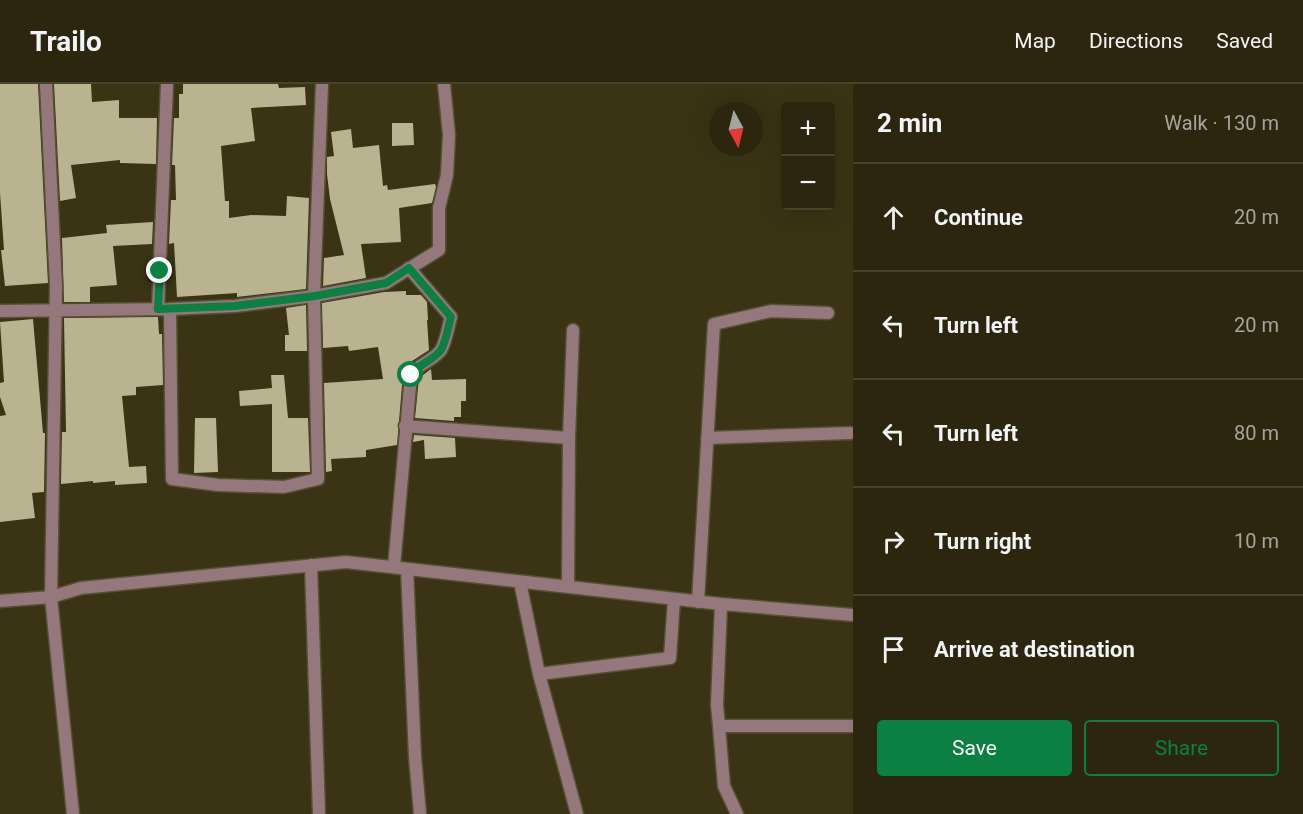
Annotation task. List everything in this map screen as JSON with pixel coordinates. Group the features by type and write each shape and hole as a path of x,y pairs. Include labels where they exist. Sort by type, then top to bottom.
{"street":[{"path":"46,84 56,285 51,597 73,814"},
{"path":"167,84 164,309 172,479 218,485 284,487 318,479 315,296 322,84"},
{"path":"0,311 235,306 315,296 386,283 439,250 439,208 447,175 449,135 444,84"},
{"path":"409,268 451,317 441,350 416,367 411,375 405,426 400,568 420,814"},
{"path":"698,602 714,324 771,311 828,313"},
{"path":"568,586 569,438 573,330"},
{"path":"405,426 569,438"},
{"path":"707,438 850,433"},
{"path":"0,601 51,597 81,588 346,562 698,602 853,615"},
{"path":"311,565 320,814"},
{"path":"519,582 539,674 577,814"},
{"path":"539,674 670,658 674,599"},
{"path":"720,604 717,705 724,786 737,814"},
{"path":"719,726 853,726"}],"building":[{"path":"0,84 38,84 48,283 5,286 1,250 4,250 0,193"},
{"path":"54,84 91,84 92,102 119,100 119,118 157,118 156,164 120,163 120,160 71,165 76,198 60,201"},
{"path":"183,84 278,84 279,88 305,87 306,105 251,108 255,141 221,146 225,201 229,201 229,218 251,215 286,216 287,196 309,198 306,289 237,297 237,293 177,297 174,243 169,244 171,200 176,200 175,165 172,165 174,118 179,118 179,94 183,94"},
{"path":"392,123 413,123 414,145 392,146"},
{"path":"351,129 353,148 379,145 383,186 387,185 388,190 435,184 436,187 432,203 399,208 401,242 361,244 366,278 323,286 324,258 344,255 330,199 327,174 327,157 334,156 331,132"},
{"path":"153,222 152,244 113,246 117,285 90,287 90,302 64,302 62,238 107,233 106,225"},
{"path":"406,291 406,295 421,295 427,302 429,350 412,361 403,374 397,445 366,450 366,457 331,459 332,471 326,472 324,383 383,379 378,347 349,351 348,346 323,348 322,303 384,292"},
{"path":"306,305 307,351 285,351 285,335 289,335 286,308"},
{"path":"158,317 159,334 162,334 163,385 136,387 136,395 122,396 129,467 146,466 147,483 115,485 115,481 93,483 93,481 61,484 62,432 66,432 64,318"},
{"path":"33,319 43,433 45,433 44,492 32,493 35,518 0,522 0,416 6,415 0,397 0,383 4,382 0,322"},
{"path":"431,369 432,380 466,379 466,401 461,401 461,417 454,417 454,421 415,418 419,378"},
{"path":"271,375 284,375 288,418 308,418 310,472 272,472 272,404 240,406 239,391 272,388"},
{"path":"195,418 216,418 218,472 194,473"},
{"path":"414,435 455,438 456,457 425,459 424,440 413,442"}],"route":[{"path":"160,271 158,309 235,306 315,296 386,283 409,268 451,317 441,350 416,367 411,375"}]}
